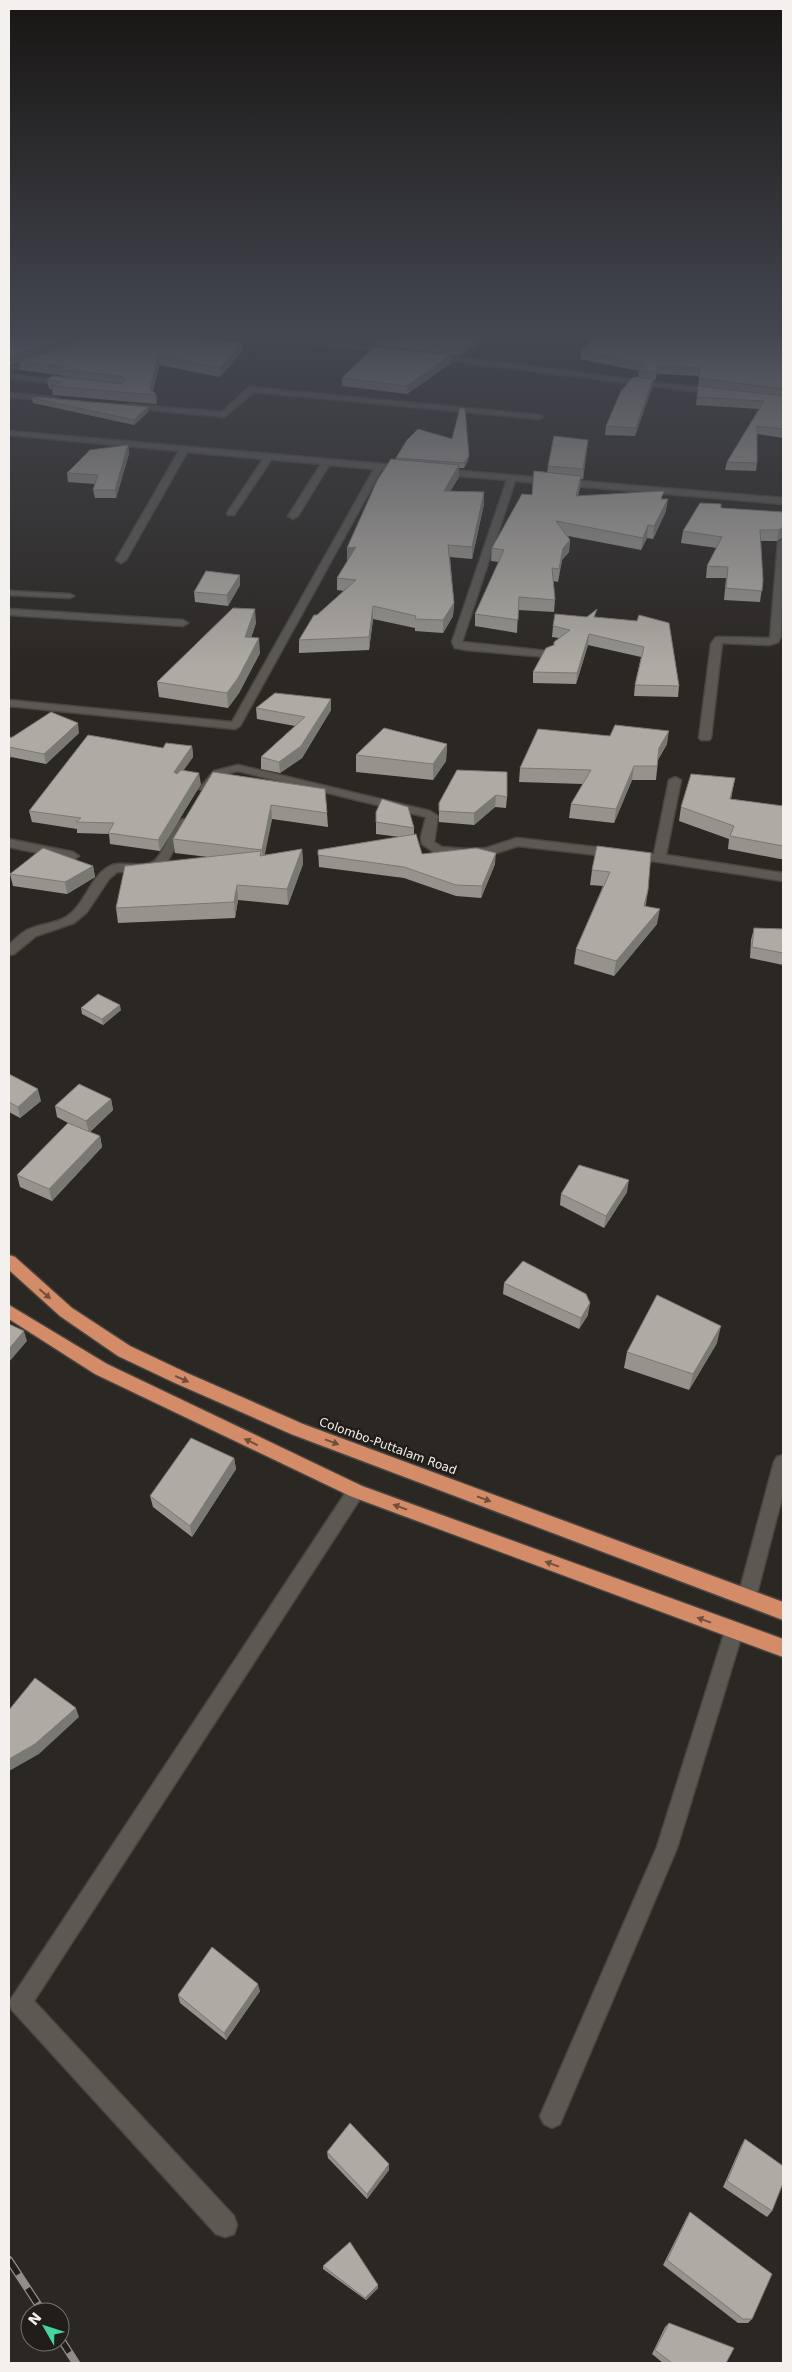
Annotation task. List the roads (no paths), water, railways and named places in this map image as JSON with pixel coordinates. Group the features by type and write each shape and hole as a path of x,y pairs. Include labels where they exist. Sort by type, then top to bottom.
{"highway":[{"name":"Colombo-Puttalam Road","path":"9,1261 66,1312 124,1351 181,1378 297,1429 783,1610"},
{"path":"9,1311 101,1369 356,1491 783,1648"}],"street":[{"path":"160,448 783,501"},
{"path":"121,560 184,450"},
{"path":"293,516 326,462"},
{"path":"9,703 235,726 379,467"},
{"path":"512,478 457,642 459,646 466,648 547,654"},
{"path":"705,738 716,644 719,640 729,639 769,642 774,640 783,542"},
{"path":"9,612 183,623"},
{"path":"9,951 31,933 70,920 83,909 104,877 113,869 153,867 162,861 212,777 223,769 238,768 426,813 432,816 427,836 428,844 439,850 487,852 517,842 659,858 783,877"},
{"path":"659,858 675,780"},
{"path":"9,843 73,856"},
{"path":"747,1597 783,1462"},
{"path":"225,2225 20,2002 356,1491"},
{"path":"552,2116 667,1848 734,1631"}],"lane":[{"path":"231,513 269,458"},
{"path":"9,593 70,596"}],"railway":[{"path":"9,2260 36,2302"},
{"path":"69,2352 76,2363"}]}
